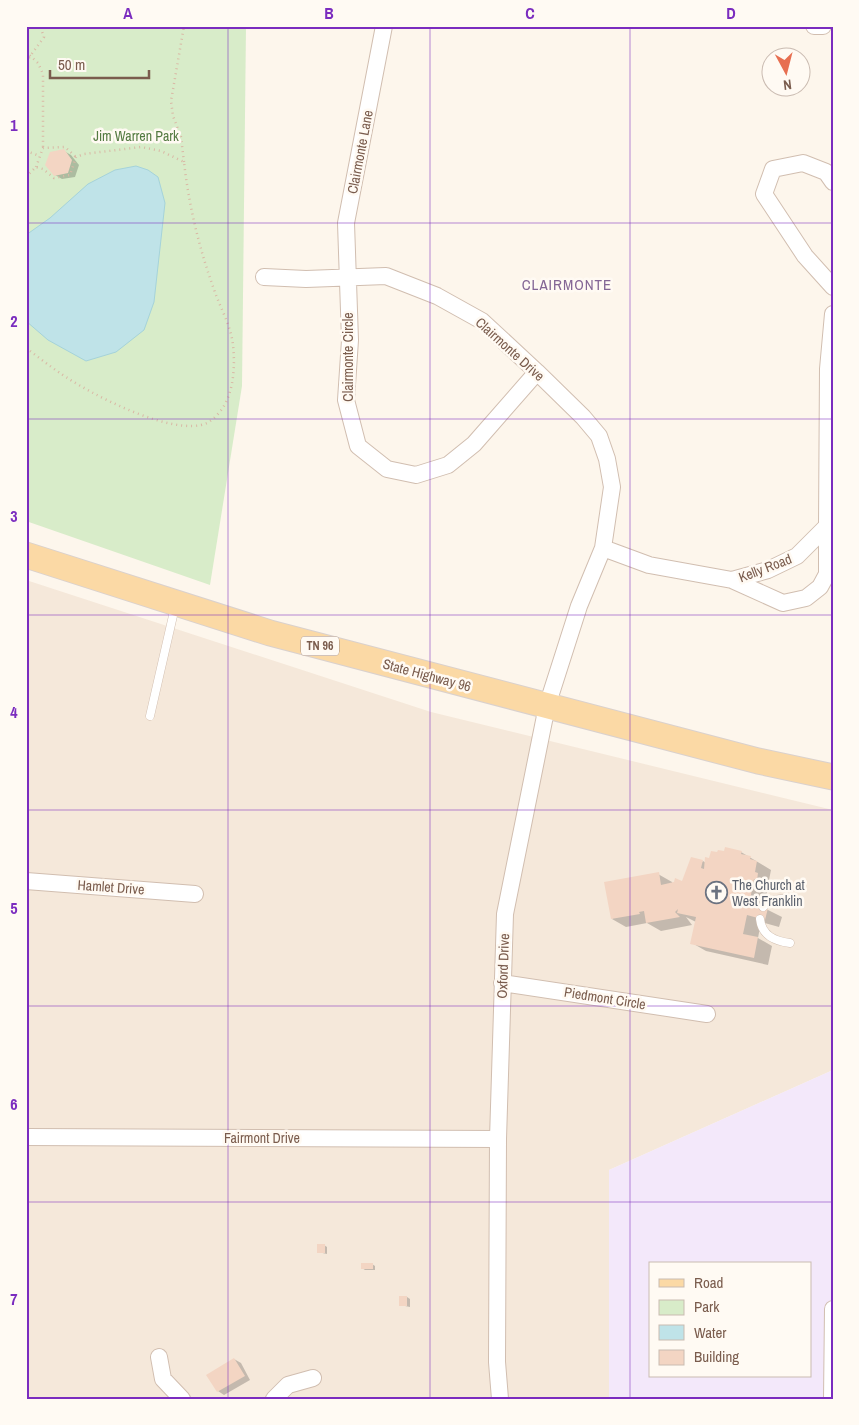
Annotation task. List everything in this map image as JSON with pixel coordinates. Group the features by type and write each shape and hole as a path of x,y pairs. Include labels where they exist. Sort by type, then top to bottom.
{"main road":[{"name":"State Highway 96","path":"26,554 270,633 758,761 833,777"}],"street":[{"name":"Clairmonte Lane","path":"347,278 346,223 384,26"},
{"path":"814,26 822,26"},
{"path":"833,182 826,172 803,163 774,169 764,194 805,256 833,287"},
{"name":"Clairmonte Drive","path":"264,278 306,279 386,276 437,296 482,321 583,416 599,436 607,459 612,487 603,548"},
{"name":"Clairmonte Circle","path":"347,278 350,340 346,400 358,446 387,469 416,474 448,465 474,444 537,372"},
{"path":"732,580 783,602 806,598 820,586 827,574 828,369 833,314"},
{"name":"Kelly Road","path":"603,548 649,565 732,580 768,570 797,556 827,526"},
{"name":"Oxford Drive","path":"500,1399 497,1362 498,1139 505,914 547,706 579,606 603,548"},
{"name":"Hamlet Drive","path":"26,881 195,894"},
{"name":"Piedmont Circle","path":"502,983 707,1014"},
{"name":"Fairmont Drive","path":"26,1137 498,1139"},
{"path":"832,1399 833,1309"},
{"path":"159,1357 163,1379 182,1399"},
{"path":"274,1399 288,1386 314,1378"}],"lane":[{"path":"150,716 176,603"},
{"path":"763,907 767,902 790,898"},
{"path":"760,919 761,927 769,937 777,941 790,943"}],"path":[{"path":"26,62 44,37 40,26"},
{"path":"26,348 60,373 99,396 165,423 194,426 208,422 222,410 232,389 233,344 203,253 187,192 181,137 173,116 172,101 184,26"},
{"path":"26,52 38,63 42,74 43,148 36,167 26,176"},
{"path":"43,148 65,147 76,157"},
{"path":"76,157 84,154 140,147 161,151 184,162"},
{"path":"26,151 40,156"},
{"path":"36,167 43,169 54,178 70,175 76,157"}],"shaded area":[{"path":"26,580 431,712 833,810 833,1070 609,1170 609,1399 26,1399"},
{"path":"833,1070 833,1399 609,1399 609,1170"}],"green space":[{"name":"Jim Warren Park","path":"26,26 246,26 242,386 210,585 26,521"}],"water":[{"path":"136,166 148,170 158,177 165,203 154,302 144,330 116,352 86,361 48,340 26,321 26,235 50,218 88,184 115,170"}],"building":[{"path":"64,149 72,160 68,173 54,176 45,165 50,152"},
{"name":"The Church at West Franklin","path":"725,847 742,851 741,854 751,856 750,859 757,861 755,872 758,873 757,880 754,879 749,905 768,908 765,920 747,915 743,934 758,937 754,958 690,944 696,917 677,913 678,909 675,912 680,917 646,923 644,911 639,912 640,914 611,919 604,882 659,872 661,885 674,882 675,878 682,881 691,857 703,860 701,868 704,869 705,857 709,858 711,851 724,851"},
{"path":"317,1244 325,1244 325,1253 317,1253"},
{"path":"361,1263 373,1263 373,1269 361,1269"},
{"path":"399,1296 407,1296 407,1306 399,1306"},
{"path":"234,1358 245,1376 217,1392 206,1375"}],"place":[{"name":"The Church at West Franklin","path":"716,893"}],"district":[{"name":"CLAIRMONTE","path":"567,285"}]}
